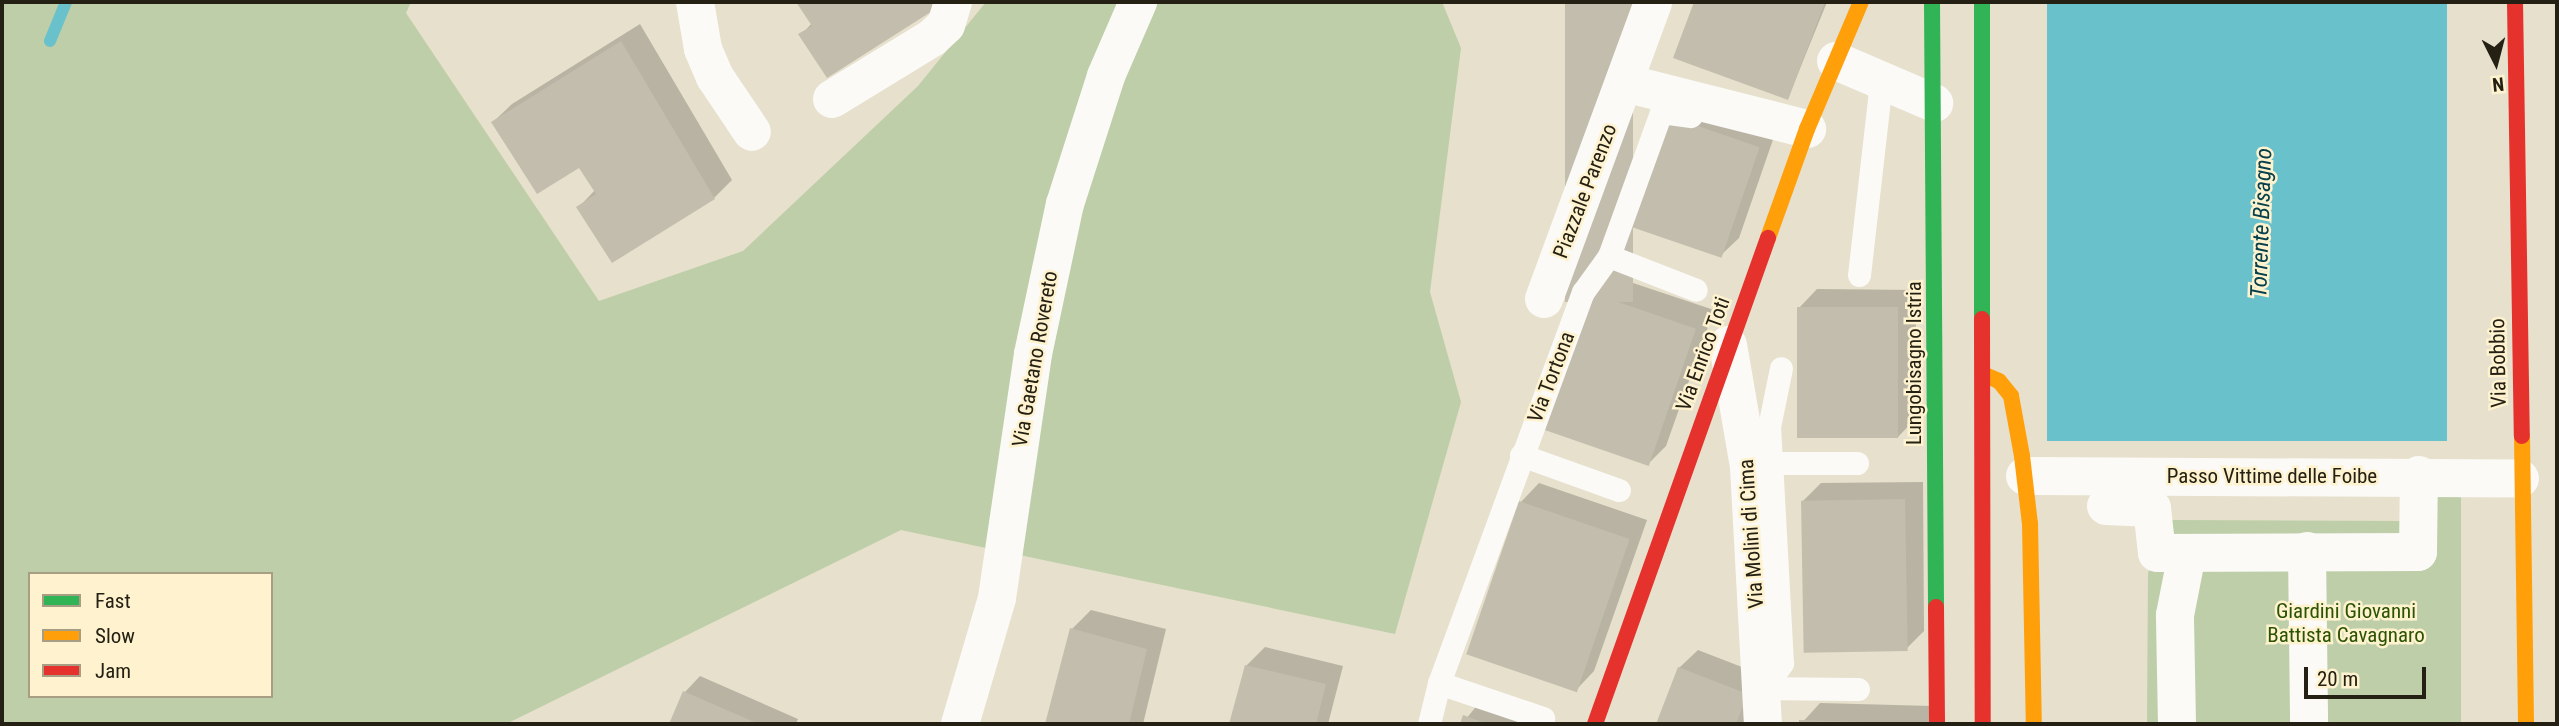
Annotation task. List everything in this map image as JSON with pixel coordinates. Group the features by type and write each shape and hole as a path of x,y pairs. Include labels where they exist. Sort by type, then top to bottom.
{"main road":[{"name":"Via Enrico Toti","path":"1595,724 1807,129 1861,2"},
{"name":"Lungobisagno Istria","path":"1932,2 1937,724"},
{"path":"1982,2 1983,724"},
{"name":"Via Bobbio","path":"2515,2 2520,479 2526,724"},
{"path":"1983,374 1998,381 2011,396 2025,476 2031,545 2034,724"}],"street":[{"path":"695,2 703,48 715,77 752,132"},
{"path":"832,99 932,38 946,25 953,2"},
{"name":"Via Gaetano Rovereto","path":"960,724 997,597 1033,354 1065,204 1106,76 1138,2"},
{"name":"Piazzale Parenzo","path":"1544,299 1653,2"},
{"path":"1836,61 1934,103"},
{"path":"1625,83 1807,129"},
{"name":"Via Molini di Cima","path":"1728,345 1749,467 1751,570 1763,706"},
{"path":"2106,506 2152,508 2157,553 2418,552 2419,475"},
{"name":"Passo Vittime delle Foibe","path":"2025,476 2419,475 2520,479"},
{"path":"2307,551 2309,724"},
{"path":"2177,724 2175,615 2187,554"}],"lane":[{"path":"1859,275 1881,82"},
{"name":"Via Tortona","path":"1429,724 1439,683 1521,455 1583,292 1609,256 1661,112 1741,127"},
{"path":"1609,256 1696,290"},
{"path":"1763,706 1782,663 1769,427 1781,368"},
{"path":"1521,455 1619,490"},
{"path":"1771,463 1857,463"},
{"path":"1439,683 1543,718"},
{"path":"1763,706 1858,690"}],"green space":[{"path":"2,2 411,2 406,13 599,301 743,251 918,86 986,2 1442,2 1461,48 1430,292 1461,402 1395,634 901,530 506,724 2,724"},
{"name":"Giardini Giovanni Battista Cavagnaro","path":"2461,483 2461,724 2147,724 2148,573 2169,520 2399,521"}],"water":[{"name":"Torrente Bisagno","path":"2047,2 2447,2 2447,441 2047,441"}],"building":[{"path":"796,2 933,2 937,8 827,78 798,34 812,26"},
{"path":"1565,2 1633,2 1633,302 1565,302"},
{"path":"1694,2 1825,2 1788,100 1673,58"},
{"path":"621,41 715,199 612,263 576,207 596,194 579,168 537,194 491,122"},
{"path":"1666,115 1760,147 1722,258 1628,226"},
{"path":"1592,293 1696,329 1649,466 1545,430"},
{"path":"1797,307 1898,307 1898,438 1797,438"},
{"path":"1905,499 1908,651 1804,653 1801,501"},
{"path":"1519,501 1630,539 1577,692 1466,654"},
{"path":"1070,628 1147,649 1129,724 1045,724"},
{"path":"1245,665 1326,684 1316,724 1229,724"},
{"path":"1678,667 1748,694 1736,724 1656,724"},
{"path":"683,691 759,724 669,724"},
{"path":"1463,715 1488,724 1460,724"},
{"path":"1799,720 1866,722 1866,724 1799,724"}],"waterway":[{"path":"50,41 66,2"}],"traffic: fast":[{"path":"1932,2 1936,607"},
{"path":"1982,2 1982,319"}],"traffic: slow":[{"path":"1768,238 1807,129 1861,2"},
{"path":"1983,374 1999,381 2011,396 2022,456 2030,524 2034,724"},
{"path":"2522,436 2526,724"}],"traffic: jam":[{"path":"2515,2 2522,436"},
{"path":"1595,724 1768,238"},
{"path":"1982,319 1983,724"},
{"path":"1936,607 1937,724"}]}
